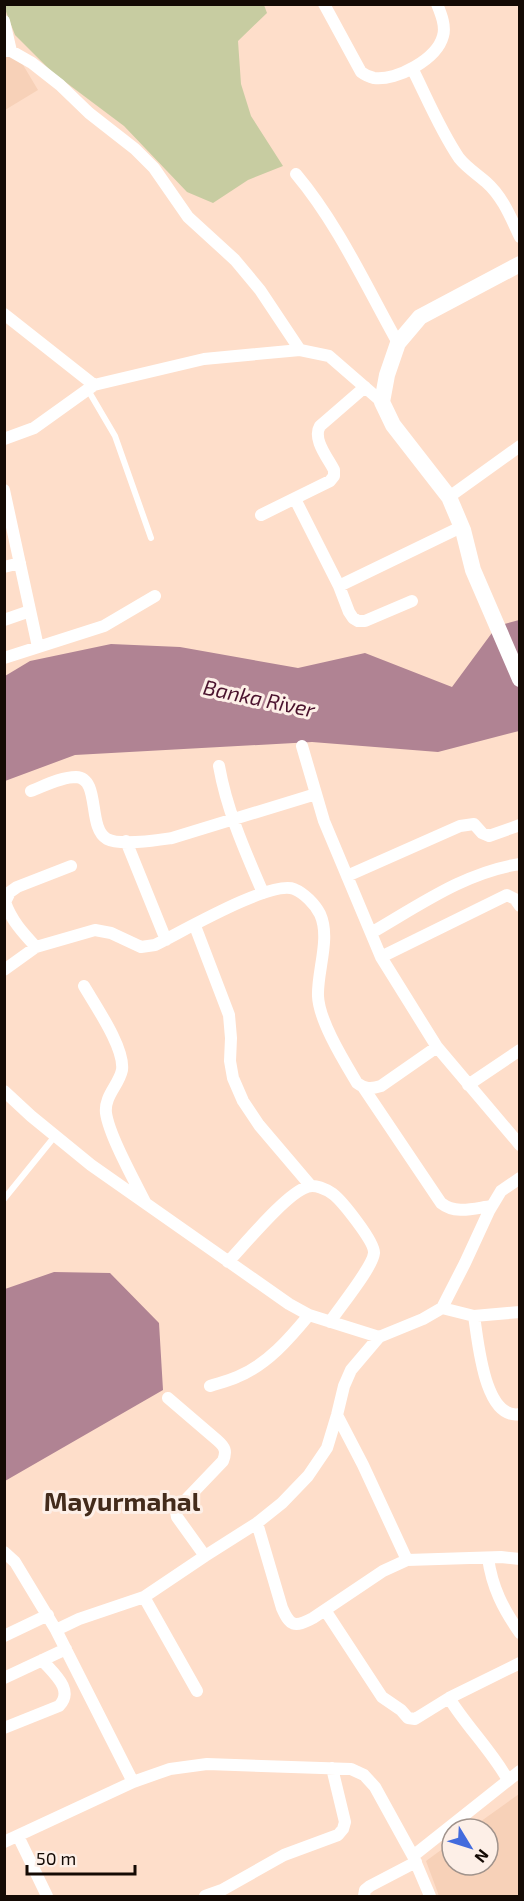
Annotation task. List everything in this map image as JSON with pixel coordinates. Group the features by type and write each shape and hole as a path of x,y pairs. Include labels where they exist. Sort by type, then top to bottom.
{"street":[{"path":"324,4 361,72 377,79 412,68 427,59 438,48 444,35 444,24 437,4"},
{"path":"4,21 8,51 32,63 142,155 154,168 188,217 235,260 260,290 300,350"},
{"path":"412,68 450,144 472,172 498,195 519,237"},
{"path":"296,174 329,218 398,343"},
{"path":"382,402 387,375 398,343 420,316 519,264"},
{"path":"4,314 91,387"},
{"path":"4,439 34,428 91,387 204,359 300,350 330,356 382,402 393,425 449,497 461,527 473,570 519,679"},
{"path":"261,515 324,486 334,476 334,470 317,439 316,432 365,387"},
{"path":"449,497 519,446"},
{"path":"4,490 38,647"},
{"path":"295,499 353,618 365,621 412,601"},
{"path":"339,586 461,527"},
{"path":"4,567 20,563"},
{"path":"4,658 104,627 155,596"},
{"path":"4,620 30,611"},
{"path":"302,746 324,821 381,957 437,1047 519,1145"},
{"path":"219,766 223,791 232,819 263,893"},
{"path":"31,791 69,778 78,777 85,780 90,788 101,834 108,840 126,841 172,838 316,794"},
{"path":"347,876 460,826 474,824 482,833 489,836 519,825"},
{"path":"126,841 166,940"},
{"path":"371,933 461,882 485,872 519,864"},
{"path":"36,947 18,927 5,902 10,892 17,887 71,866"},
{"path":"4,970 36,947 95,930 111,933 141,947 155,945 250,898 275,889 292,888 309,899 320,915 323,933 318,996 325,1023 357,1083 363,1088 441,1203 457,1211 492,1206"},
{"path":"381,957 507,895 516,899 519,906"},
{"path":"195,926 228,1016 231,1038 230,1061 233,1078 243,1101 259,1125 310,1185"},
{"path":"84,986 117,1045 121,1057 122,1071 107,1099 106,1112 113,1134 146,1203"},
{"path":"363,1088 371,1089 381,1086 437,1047"},
{"path":"468,1085 519,1050"},
{"path":"4,1091 91,1165 289,1304 309,1315 379,1337"},
{"path":"56,1630 79,1619 144,1597 257,1523 282,1503 308,1476 327,1448 344,1386 351,1370 379,1337 423,1319 442,1308 492,1206 501,1191 519,1178"},
{"path":"228,1262 288,1199 301,1189 310,1185 333,1194 371,1241 374,1253 370,1265 330,1322"},
{"path":"442,1308 474,1316 519,1312"},
{"path":"210,1386 251,1370 277,1350 309,1315"},
{"path":"474,1316 490,1394 506,1413 519,1414"},
{"path":"168,1398 218,1440 224,1446 226,1453 223,1461 182,1502 176,1512 177,1517 205,1556"},
{"path":"337,1415 407,1560"},
{"path":"257,1523 282,1608 287,1619 293,1624 301,1624 383,1570 407,1560 519,1559"},
{"path":"4,1552 15,1562 48,1615 133,1782"},
{"path":"488,1558 490,1578 499,1601 519,1633"},
{"path":"144,1597 197,1691"},
{"path":"325,1610 382,1697 401,1710 408,1718 415,1719 448,1698 519,1663"},
{"path":"4,1635 48,1615"},
{"path":"4,1678 66,1648"},
{"path":"4,1728 59,1706 64,1701 66,1693 64,1687 42,1660"},
{"path":"448,1698 498,1762 508,1780"},
{"path":"4,1842 133,1782 170,1769 207,1764 351,1769 364,1775 375,1787 415,1859 430,1896"},
{"path":"205,1896 222,1890 269,1862 338,1835 345,1822 332,1768"},
{"path":"364,1896 365,1890 415,1859 519,1771"},
{"path":"18,1836 47,1896"}],"lane":[{"path":"91,387 115,436 151,538"},
{"path":"4,1199 55,1136"}],"shaded area":[{"path":"4,33 38,90 5,110 4,110"},
{"path":"519,1794 519,1896 439,1896 426,1861 440,1851 440,1877 500,1877 500,1817 487,1817"}],"green space":[{"path":"5,4 264,5 267,13 238,41 241,84 251,116 283,166 248,180 213,203 187,192 124,126 52,72 15,35"}],"water":[{"name":"Banka River","path":"519,620 519,731 438,752 312,742 75,755 5,781 5,676 30,661 111,644 180,647 298,668 365,653 452,687 497,626"},
{"path":"54,1272 110,1273 159,1323 163,1390 5,1481 5,1289"}],"district":[{"name":"Mayurmahal","path":"122,1502"}]}
